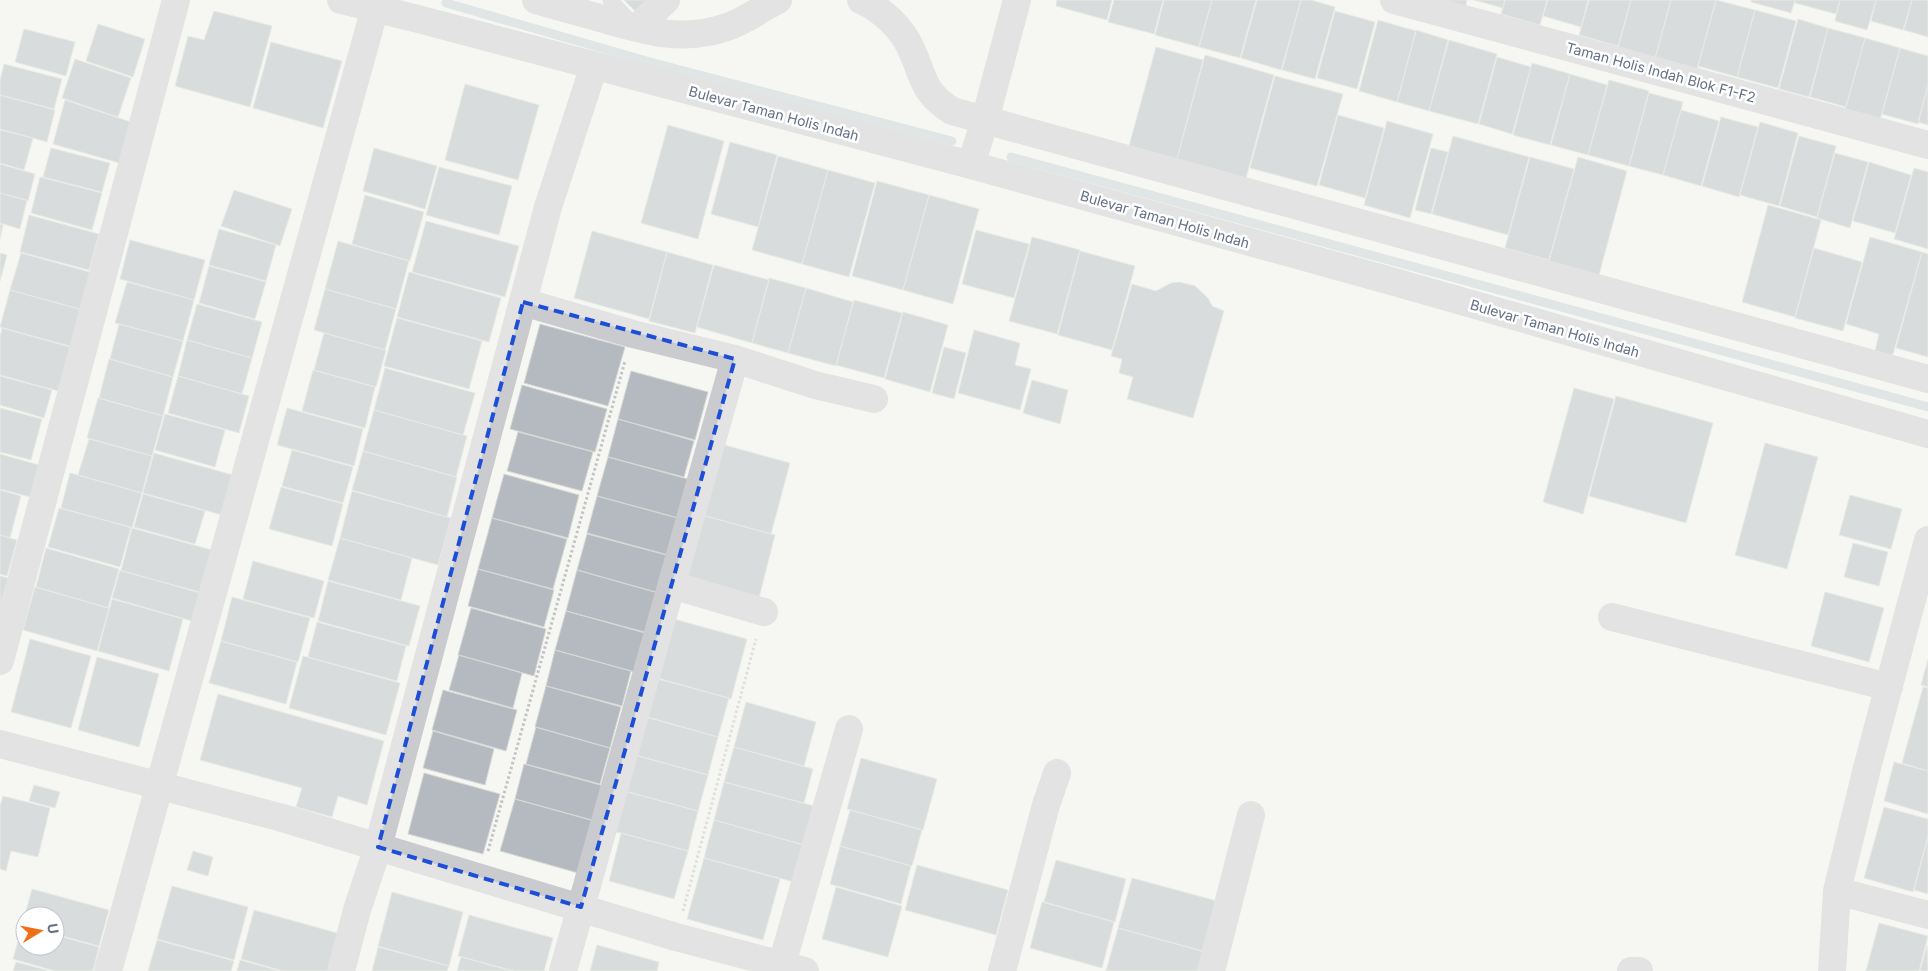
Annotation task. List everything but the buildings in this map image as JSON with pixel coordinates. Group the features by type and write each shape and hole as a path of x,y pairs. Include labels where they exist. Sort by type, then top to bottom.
{"street":[{"path":"0,662 176,0"},
{"name":"Bulevar Taman Holis Indah","path":"341,0 375,8 421,9 594,66 971,165 1391,281 1928,434"},
{"path":"536,0 637,28 673,35 708,32 742,21 778,0"},
{"path":"637,28 666,0"},
{"path":"861,0 878,10 899,30 913,52 922,78 937,100 952,111 1928,379"},
{"path":"971,165 1017,0"},
{"name":"Taman Holis Indah Blok F1-F2","path":"1394,0 1928,145"},
{"path":"108,971 375,8"},
{"path":"341,971 357,910 378,847 548,207 594,66"},
{"path":"523,302 633,334 736,359 815,385 874,400"},
{"path":"563,971 736,359"},
{"path":"1832,971 1837,891 1928,540"},
{"path":"672,585 764,612"},
{"path":"1612,617 1889,687"},
{"path":"0,744 279,817 676,937 789,969 849,729"},
{"path":"1002,971 1046,805 1057,774"},
{"path":"1211,971 1251,815"},
{"path":"1837,891 1928,916"},
{"path":"1631,971 1639,971"}],"lane":[{"path":"610,0 637,28"}],"path":[{"path":"481,878 633,334"},
{"path":"676,937 764,612"}],"highlighted area":[{"path":"523,302 735,359 581,907 378,847"}],"waterway":[{"path":"446,3 650,62 952,141"},
{"path":"1011,157 1928,407"}]}
